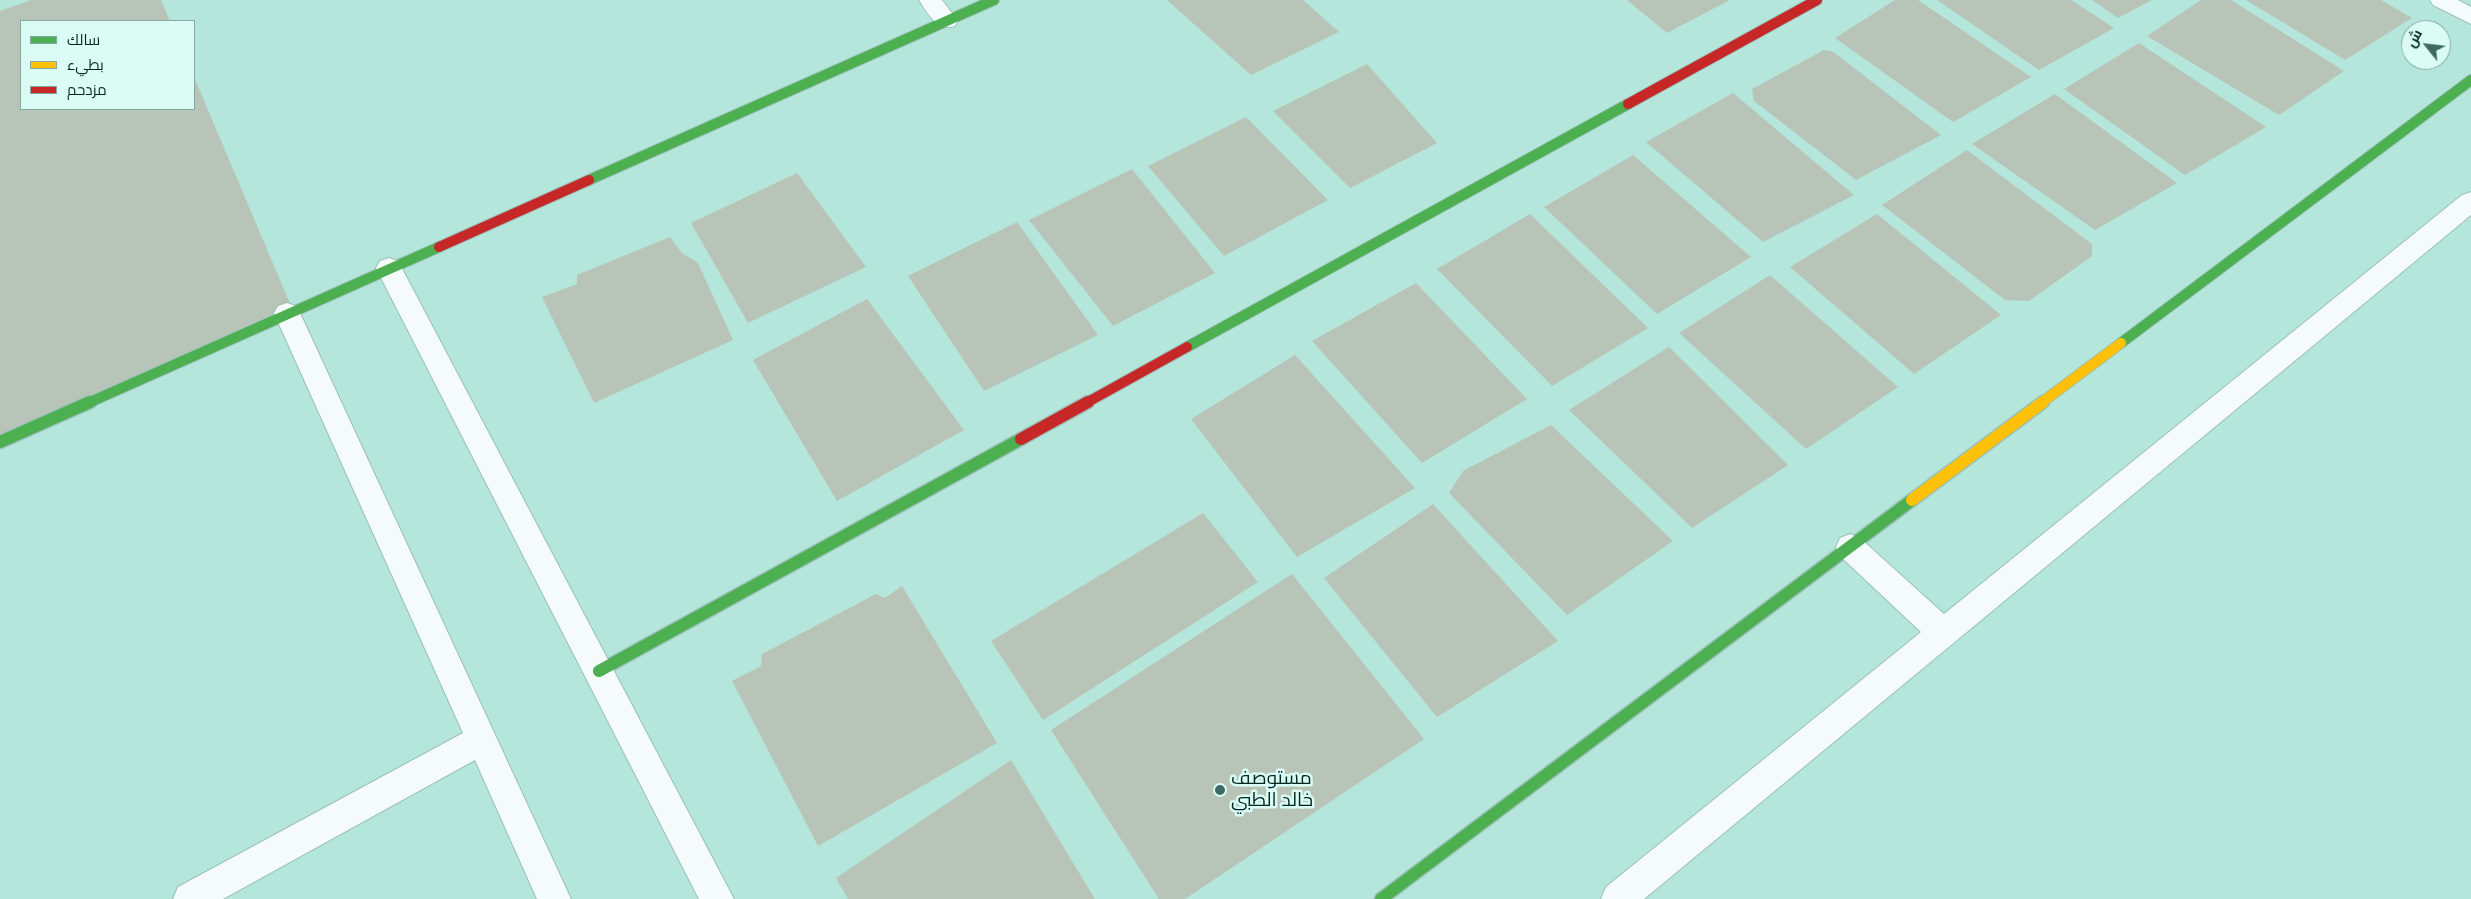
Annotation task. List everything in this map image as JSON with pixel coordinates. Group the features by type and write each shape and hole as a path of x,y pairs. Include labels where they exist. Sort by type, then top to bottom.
{"street":[{"path":"930,0 947,21"},
{"path":"0,442 994,0"},
{"path":"599,672 1817,0"},
{"path":"2441,0 2471,17"},
{"path":"1381,899 2471,80"},
{"path":"1618,899 2471,201"},
{"path":"389,268 717,899"},
{"path":"287,313 554,899"},
{"path":"1850,547 1943,633"},
{"path":"190,899 481,740"}],"building":[{"path":"31,0 161,0 170,20 20,20 20,110 195,110 195,79 291,306 0,437 0,11"},
{"path":"1167,0 1303,0 1339,32 1251,75"},
{"path":"1627,0 1730,0 1667,33"},
{"path":"1895,0 1918,0 2031,77 1953,122 1835,38"},
{"path":"1937,0 2071,0 2114,28 2039,70"},
{"path":"2092,0 2152,0 2118,18"},
{"path":"2201,0 2231,0 2344,71 2279,115 2147,36"},
{"path":"2246,0 2381,0 2412,18 2401,20 2401,25 2345,60"},
{"path":"2139,43 2266,127 2185,175 2064,89"},
{"path":"1824,50 1832,51 1941,135 1856,180 1754,101 1752,89"},
{"path":"1367,64 1437,143 1350,188 1273,111"},
{"path":"1733,93 1854,195 1763,242 1646,142"},
{"path":"2055,94 2177,183 2095,230 1972,144"},
{"path":"1246,117 1328,200 1224,256 1148,166"},
{"path":"1967,150 2092,244 2092,256 2029,301 2005,300 1882,205"},
{"path":"1633,155 1751,257 1657,314 1544,207"},
{"path":"1132,169 1215,273 1113,326 1029,220"},
{"path":"797,173 866,267 748,323 691,223"},
{"path":"1530,214 1648,328 1552,386 1437,269"},
{"path":"1877,214 2001,315 1914,374 1790,267"},
{"path":"1017,222 1098,335 984,391 908,276"},
{"path":"670,237 682,253 698,263 733,340 594,403 542,297 577,284 577,275"},
{"path":"1770,275 1898,387 1806,449 1679,333"},
{"path":"1416,283 1527,399 1422,463 1312,341"},
{"path":"867,299 964,430 837,501 753,360"},
{"path":"1669,347 1788,465 1692,528 1569,410"},
{"path":"1295,355 1415,488 1297,557 1191,419"},
{"path":"1551,425 1673,541 1567,615 1449,493 1463,471"},
{"path":"1433,504 1558,641 1437,717 1324,578"},
{"path":"1203,513 1258,582 1043,720 991,641"},
{"path":"1292,574 1424,739 1185,899 1159,899 1051,730"},
{"path":"902,586 997,743 818,846 732,681 761,666 762,654 876,594 885,598"},
{"path":"1011,760 1095,899 848,899 836,878"}],"traffic: fast":[{"path":"589,180 994,0"},
{"path":"2121,343 2471,80"},
{"path":"1187,347 1628,104"},
{"path":"0,442 439,247"},
{"path":"599,671 1021,439"},
{"path":"1381,899 1912,500"}],"traffic: slow":[{"path":"1912,500 2121,343"}],"traffic: jam":[{"path":"1628,104 1817,0"},
{"path":"439,247 589,180"},
{"path":"1021,439 1187,347"}],"place":[{"name":"مستوصف خالد الطبي","path":"1220,790"}]}
